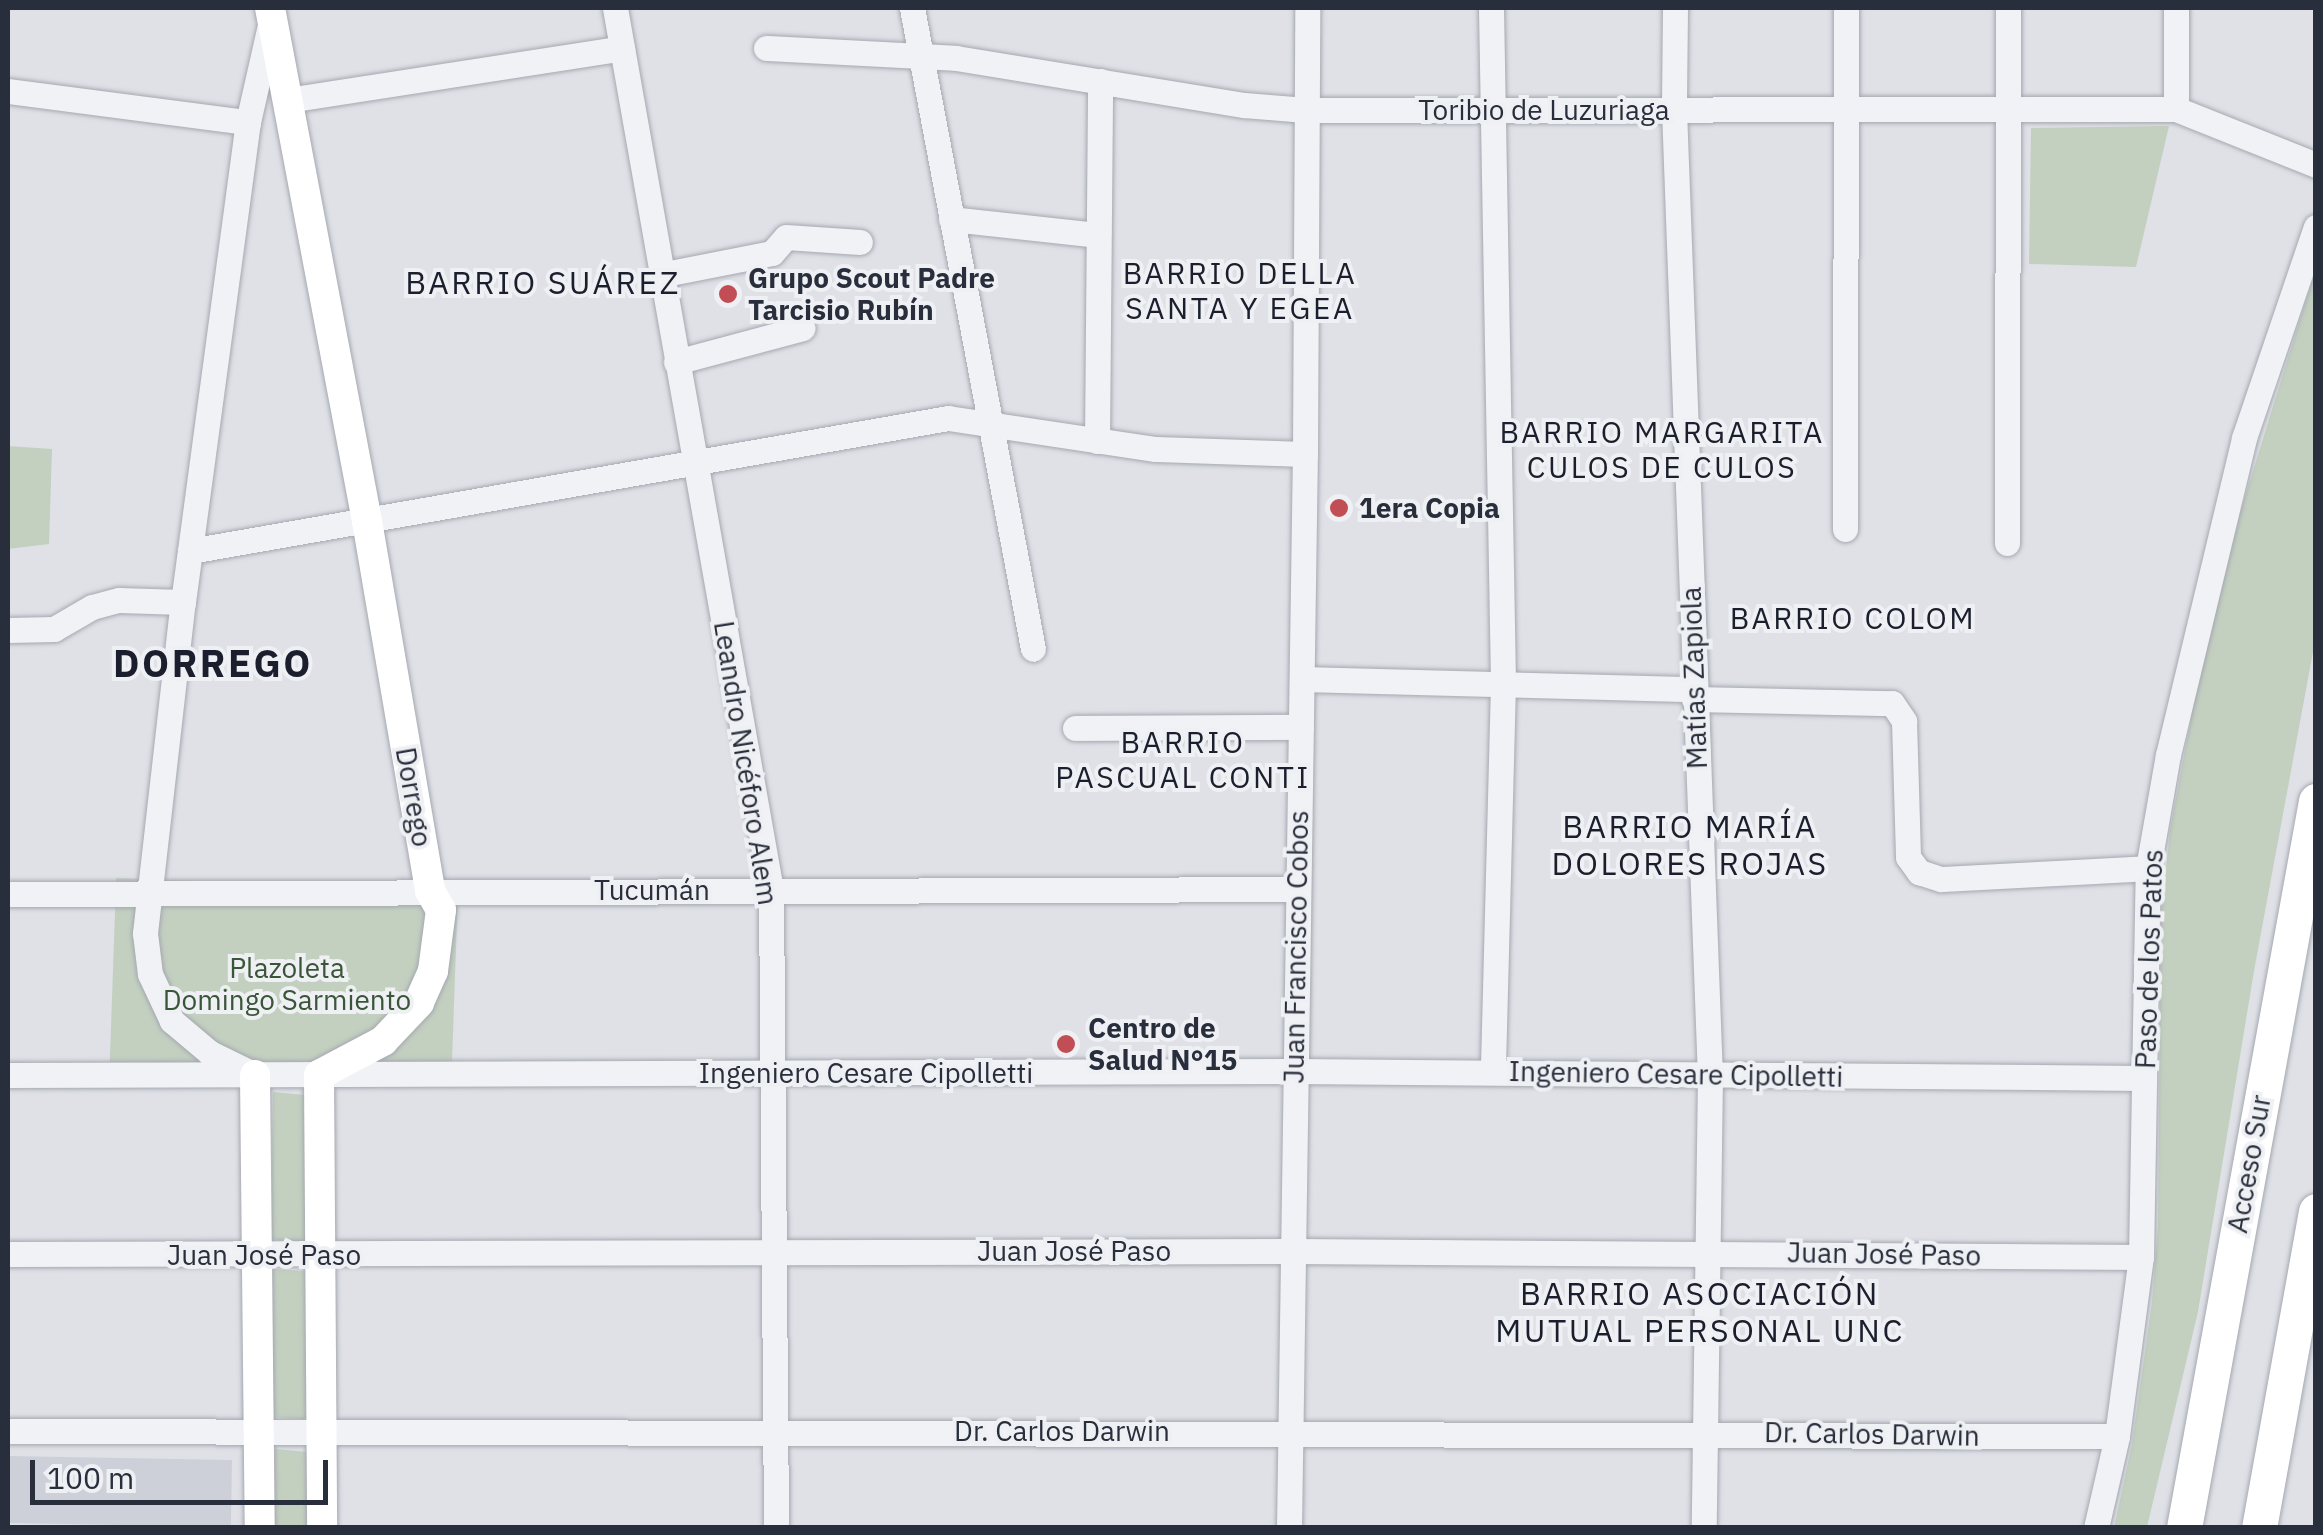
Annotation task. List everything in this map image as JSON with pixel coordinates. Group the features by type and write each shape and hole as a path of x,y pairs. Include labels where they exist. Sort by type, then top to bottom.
{"highway":[{"name":"Acceso Sur","path":"2184,1528 2316,801"},
{"path":"2259,1528 2316,1211"},
{"path":"2162,1528 2216,1357"}],"main road":[{"name":"Dorrego","path":"271,13 430,891 441,910 432,971 419,1002 383,1041 353,1061 319,1075"},
{"path":"256,1075 260,1528"},
{"path":"319,1075 322,1528"}],"street":[{"name":"Leandro Nicéforo Alem","path":"615,8 771,890 776,1528"},
{"path":"912,8 1032,649"},
{"name":"Juan Francisco Cobos","path":"1289,1528 1305,454 1306,8"},
{"path":"1491,8 1503,684 1493,1072"},
{"name":"Matías Zapiola","path":"1675,8 1674,110 1710,1076 1704,1528"},
{"path":"1845,529 1846,8"},
{"path":"2007,543 2008,8"},
{"path":"2176,8 2176,109"},
{"name":"Dorrego","path":"256,1075 189,1038 160,1002 150,974 145,933 183,602 248,122 271,13"},
{"path":"288,100 622,48"},
{"name":"Toribio de Luzuriaga","path":"766,48 920,54 1244,106 1306,110 2176,109 2316,165"},
{"path":"1097,441 1100,81"},
{"path":"8,91 248,122"},
{"path":"951,220 1098,235"},
{"name":"Paso de los Patos","path":"2096,1528 2117,1436 2141,1257 2148,868 2168,755 2244,438 2316,228"},
{"path":"660,275 772,253 786,237 860,242"},
{"path":"676,362 802,328"},
{"path":"190,551 933,420 990,422 1156,450 1305,454"},
{"path":"8,630 54,629 92,607 119,600 183,602"},
{"path":"1302,679 1503,684 1892,703 1904,721 1908,856 1919,872 1942,879 2148,868"},
{"path":"1075,728 1301,728"},
{"name":"Tucumán","path":"8,894 1296,889"},
{"name":"Ingeniero Cesare Cipolletti","path":"8,1074 1493,1072 2144,1078"},
{"name":"Juan José Paso","path":"8,1254 1291,1250 2141,1257"},
{"name":"Dr. Carlos Darwin","path":"8,1431 1289,1431 2117,1436"}],"shaded area":[{"path":"8,1456 232,1460 231,1527 8,1523"}],"green space":[{"path":"2169,126 2136,267 2029,264 2031,128"},
{"path":"2315,271 2315,641 2254,971 2198,1312 2147,1527 2114,1528 2132,1444 2152,1302 2158,1226 2161,917 2170,830 2196,692 2240,513"},
{"path":"8,446 52,449 49,544 8,549"},
{"name":"Plazoleta Domingo Sarmiento","path":"116,878 458,890 452,1074 110,1062"},
{"path":"273,1092 305,1095 309,1240 305,1243 271,1239"},
{"path":"273,1269 306,1271 307,1417 303,1419 272,1417"},
{"path":"275,1449 308,1452 309,1527 272,1527"}],"place":[{"name":"Grupo Scout Padre Tarcisio Rubín","path":"728,294"},
{"name":"1era Copia","path":"1339,508"},
{"name":"Centro de Salud N°15","path":"1066,1044"}],"district":[{"name":"BARRIO SUÁREZ","path":"543,282"},
{"name":"BARRIO DELLA SANTA Y EGEA","path":"1240,290"},
{"name":"BARRIO MARGARITA CULOS DE CULOS","path":"1662,449"},
{"name":"BARRIO COLOM","path":"1853,618"},
{"name":"DORREGO","path":"213,663"},
{"name":"BARRIO PASCUAL CONTI","path":"1183,759"},
{"name":"BARRIO MARÍA DOLORES ROJAS","path":"1690,846"},
{"name":"BARRIO ASOCIACIÓN MUTUAL PERSONAL UNC","path":"1700,1312"}]}
